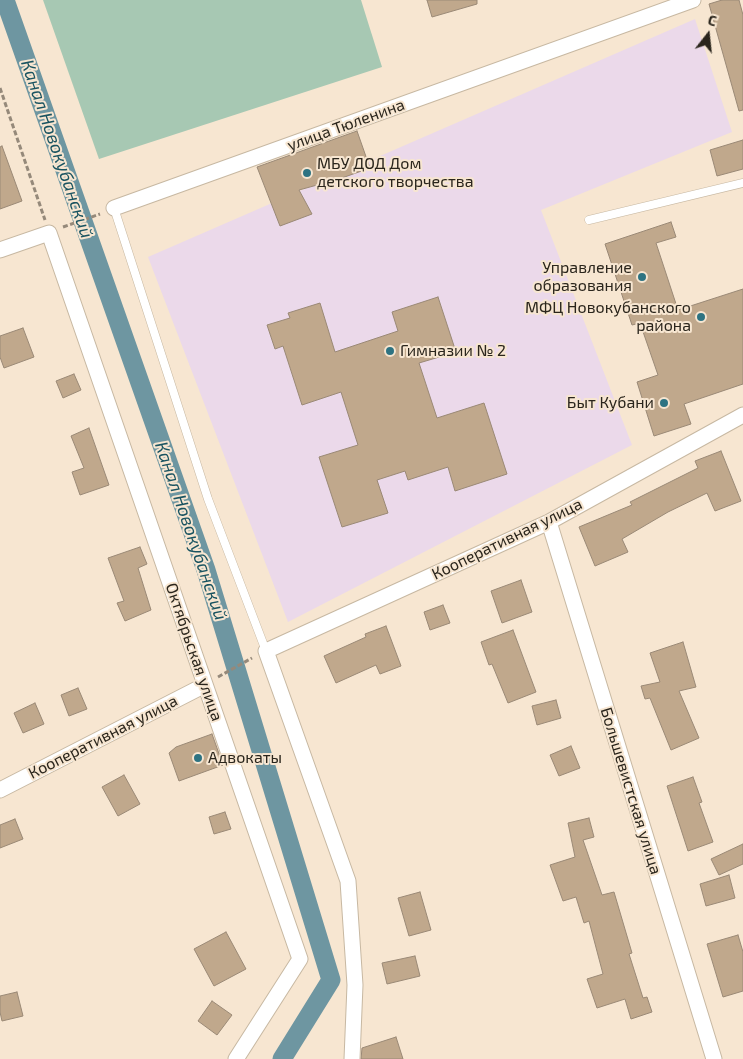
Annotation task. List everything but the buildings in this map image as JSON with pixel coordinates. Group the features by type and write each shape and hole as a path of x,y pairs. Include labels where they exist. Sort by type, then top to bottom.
{"street":[{"name":"улица Тюленина","path":"114,208 693,0"},
{"path":"0,250 49,233"},
{"name":"Октябрьская улица","path":"49,233 300,959 236,1059"},
{"name":"Кооперативная улица","path":"266,651 548,522 743,415"},
{"name":"Большевистская улица","path":"548,522 714,1059"},
{"path":"266,651 348,881 356,985 352,1059"},
{"name":"Кооперативная улица","path":"0,790 205,685"}],"lane":[{"path":"590,220 743,183"},
{"path":"114,208 208,499 266,651"}],"path":[{"path":"0,88 49,233 114,208"},
{"path":"205,685 266,651"}],"shaded area":[{"name":"Гимназии № 2","path":"695,19 732,132 541,210 632,445 288,622 148,257"}],"green space":[{"path":"43,0 361,0 382,67 99,159"}],"waterway":[{"name":"Канал Новокубанский","path":"5,0 206,570 331,980 282,1059"}],"place":[{"name":"МБУ ДОД Дом детского творчества","path":"307,173"},
{"name":"Управление образования","path":"642,277"},
{"name":"МФЦ Новокубанского района","path":"701,317"},
{"name":"Гимназии № 2","path":"390,351"},
{"name":"Быт Кубани","path":"664,403"},
{"name":"Адвокаты","path":"198,758"}]}
